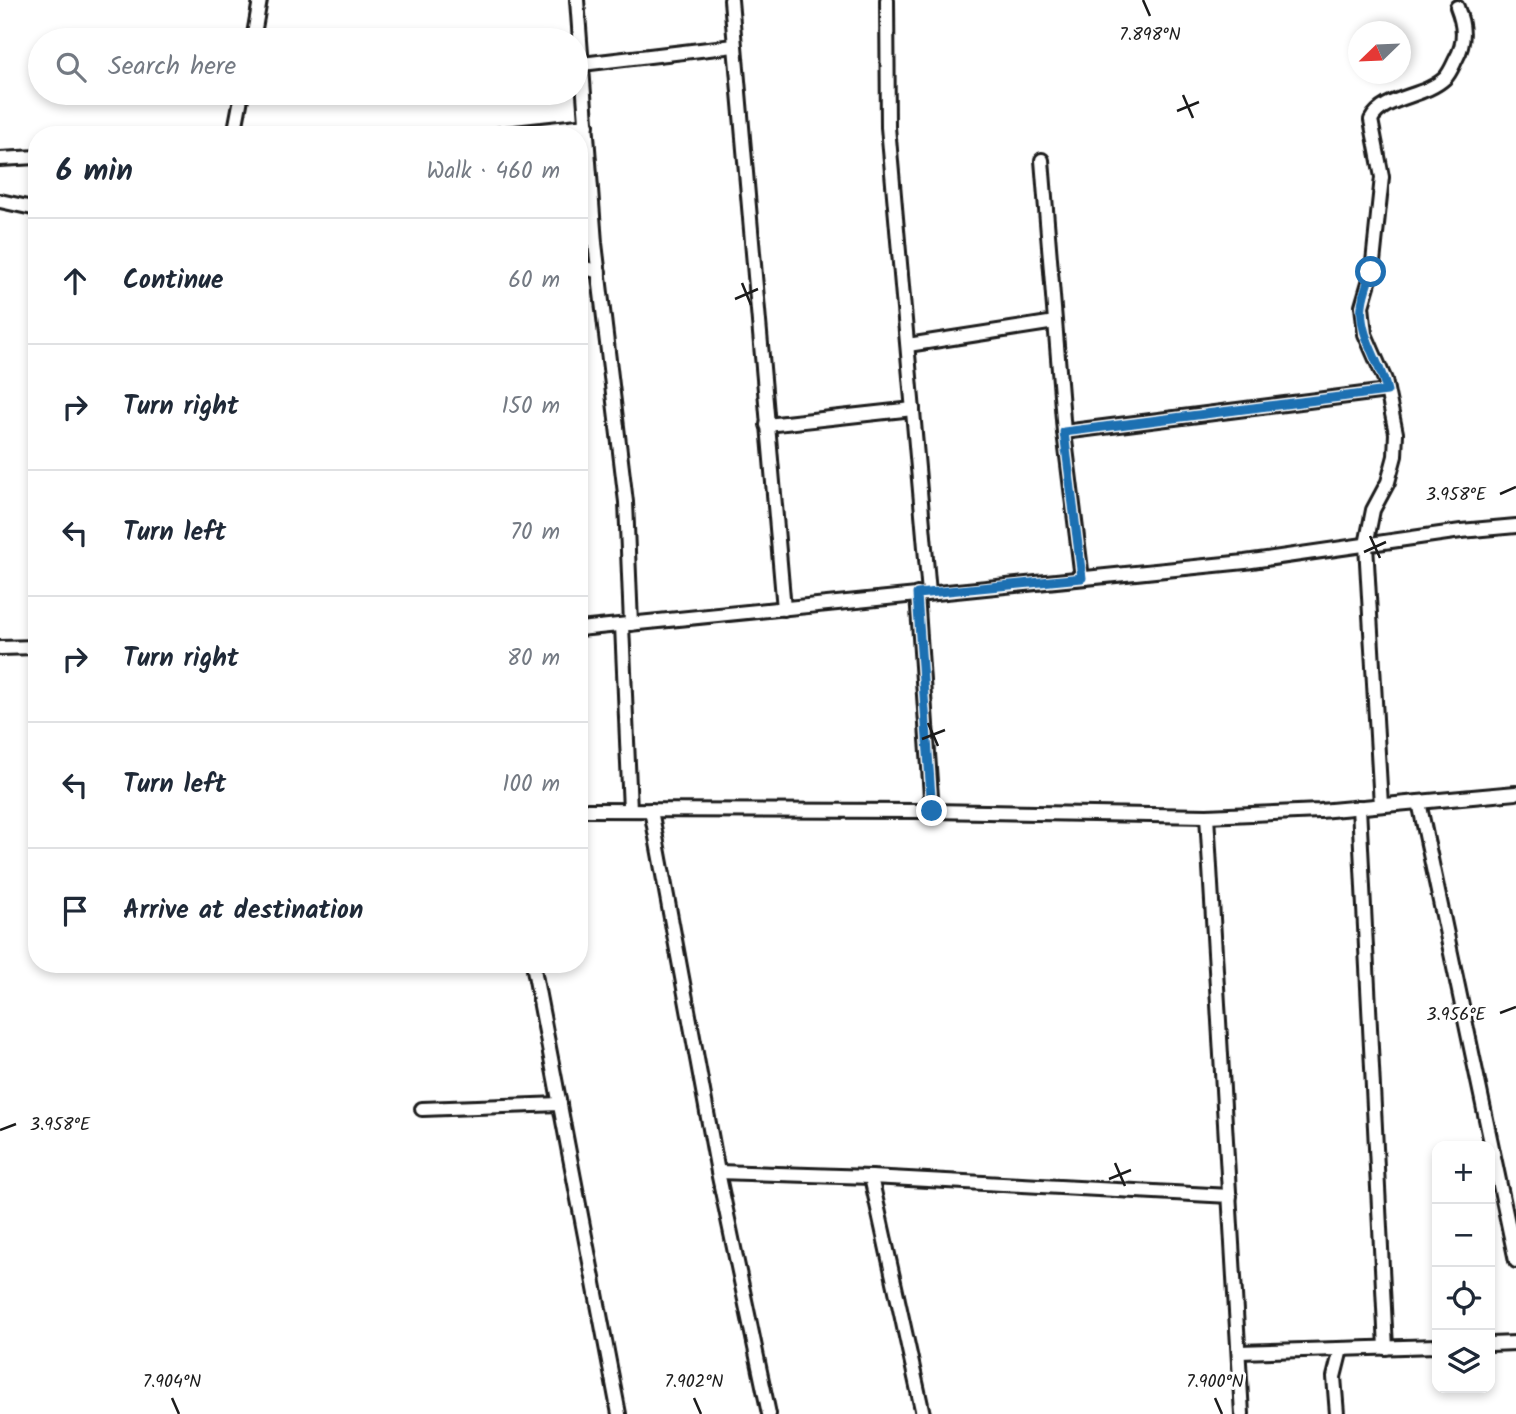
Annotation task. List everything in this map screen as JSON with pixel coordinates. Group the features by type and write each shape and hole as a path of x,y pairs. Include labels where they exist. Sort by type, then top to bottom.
{"street":[{"path":"248,0 257,18"},
{"path":"255,28 260,0"},
{"path":"577,0 579,28"},
{"path":"731,0 784,609"},
{"path":"887,0 888,127 913,409 932,811"},
{"path":"1381,805 1366,545 1373,510 1388,482 1395,456 1396,433 1385,380 1365,334 1362,306 1371,272 1382,177 1371,120 1375,111 1383,106 1425,92 1446,77 1462,48 1463,23 1457,7"},
{"path":"588,63 734,46"},
{"path":"236,126 240,105"},
{"path":"578,126 587,125 585,105"},
{"path":"588,137 599,272 626,502 630,810"},
{"path":"0,159 28,157"},
{"path":"1042,160 1064,432 1082,578"},
{"path":"0,201 28,207"},
{"path":"588,269 599,272"},
{"path":"908,345 1055,322"},
{"path":"1064,432 1387,391"},
{"path":"767,425 913,409"},
{"path":"588,628 1245,562 1461,531 1516,526"},
{"path":"0,648 28,647"},
{"path":"588,810 932,811 1207,816 1359,807 1516,793"},
{"path":"1419,802 1516,1261"},
{"path":"1359,807 1386,1348"},
{"path":"652,810 718,1172 769,1414"},
{"path":"1207,816 1242,1414"},
{"path":"535,973 619,1414"},
{"path":"422,1109 560,1104"},
{"path":"718,1172 871,1177 1230,1196"},
{"path":"871,1177 923,1414"},
{"path":"1495,1344 1516,1343"},
{"path":"1239,1352 1432,1346"},
{"path":"1337,1414 1334,1377 1341,1349"}],"route":[{"path":"932,811 917,594 1082,578 1064,432 1387,391 1365,334 1362,306 1371,272"}]}
